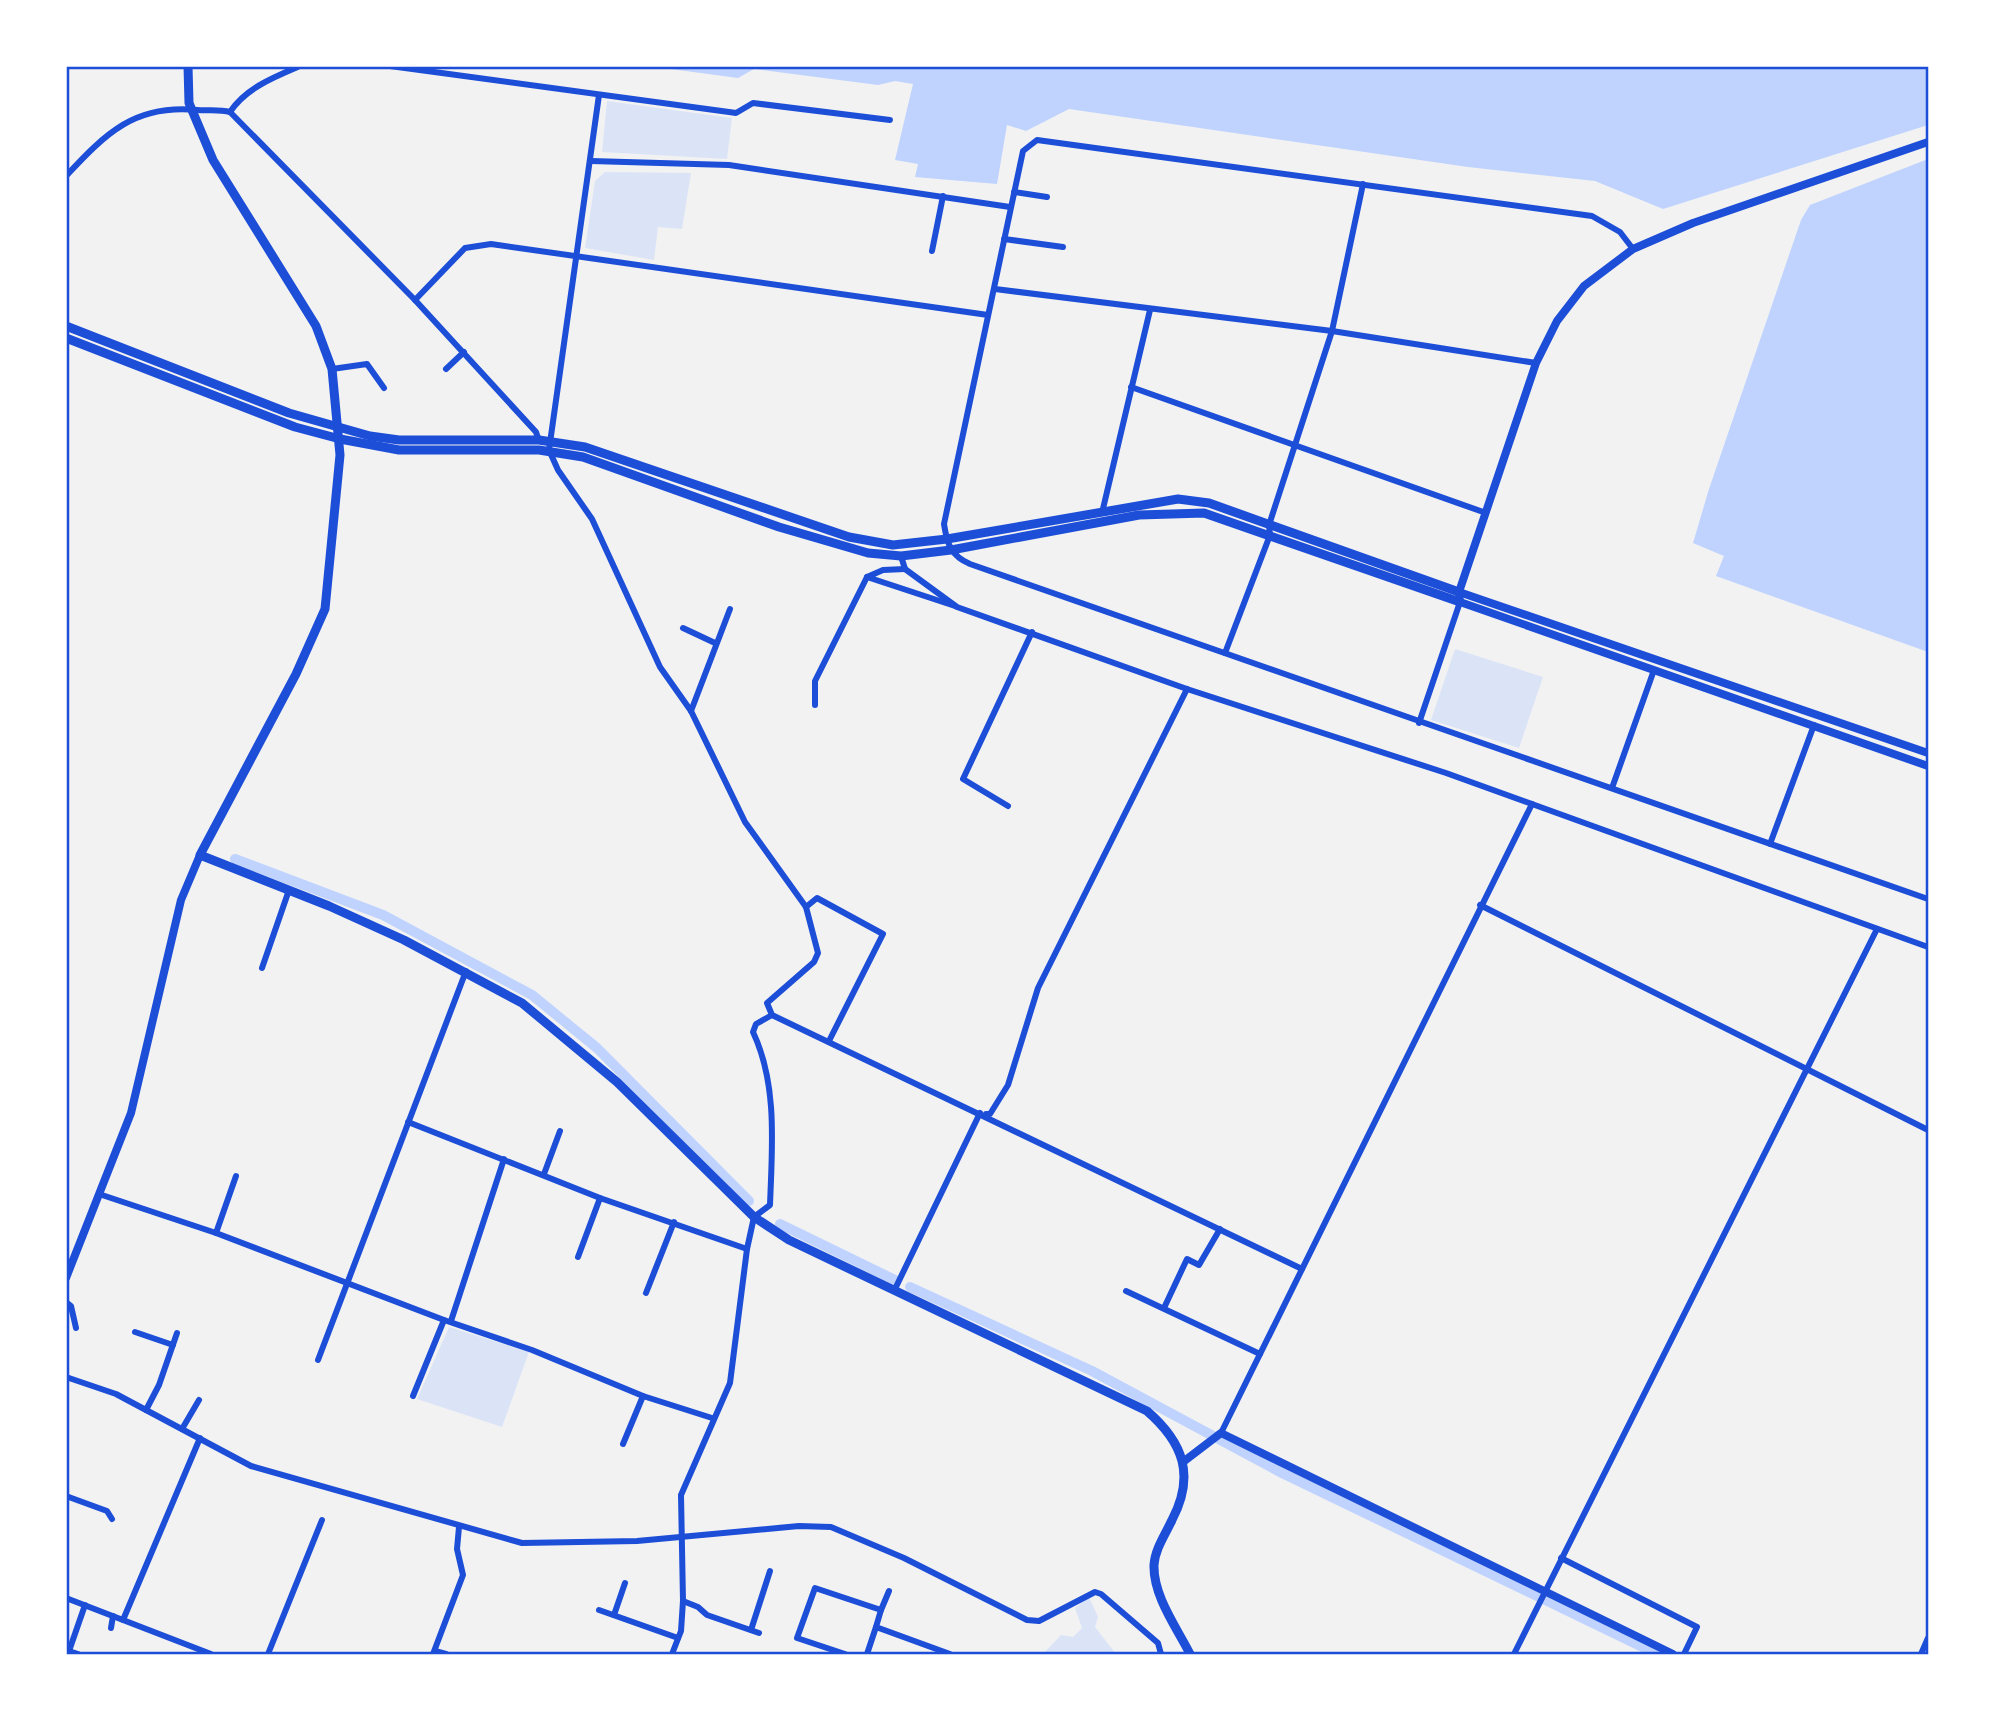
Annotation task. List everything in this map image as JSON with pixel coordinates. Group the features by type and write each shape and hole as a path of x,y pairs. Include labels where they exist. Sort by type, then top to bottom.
{"main road":[{"path":"188,66 189,103 194,121 213,160 316,326 332,369 340,439 325,609 296,674 200,855 289,890 466,971 522,1003 617,1082 754,1217 789,1240 1147,1411 1174,1440 1183,1462 1182,1498 1158,1547 1155,1579 1190,1654"},
{"path":"66,326 289,413 339,427 399,440 584,447 867,543 892,545 947,539 1178,499 1209,503 1269,530"},
{"path":"66,338 295,426 340,439 398,450 544,446 583,457 838,547 901,556 951,550 1151,514 1204,513 1269,530 1460,597"}],"street":[{"path":"230,112 237,102 267,80 300,66"},
{"path":"390,66 736,113 753,103 890,120"},
{"path":"544,446 591,161 599,95"},
{"path":"66,176 104,136 136,117 163,108 230,112 415,300 536,432 592,519 660,667 691,711 745,822 806,907 818,953 814,962 767,1003 772,1015 1302,1269"},
{"path":"1633,249 1620,232 1592,216 1037,140 1023,151 1010,207 944,524 951,550 958,559 970,564 1928,899"},
{"path":"1419,723 1536,363 1557,321 1584,286 1633,249 1693,223 1928,142"},
{"path":"591,161 729,165 1010,207"},
{"path":"1225,653 1269,530 1332,331 1363,184"},
{"path":"1014,192 1048,197"},
{"path":"932,251 943,196"},
{"path":"1004,239 1063,247"},
{"path":"415,300 464,248 476,244 988,315"},
{"path":"995,289 1332,331 1536,363"},
{"path":"1100,522 1150,310"},
{"path":"446,369 464,352"},
{"path":"332,369 367,364 384,388"},
{"path":"1131,387 1486,513"},
{"path":"901,556 905,569 957,607"},
{"path":"815,705 815,681 867,577 883,570 905,569"},
{"path":"867,577 1032,632 1186,689 1532,804 1928,947"},
{"path":"1460,597 1654,670 1928,765"},
{"path":"1460,597 1928,753"},
{"path":"691,711 715,643 730,610"},
{"path":"683,628 715,643"},
{"path":"1008,806 963,779 1032,632"},
{"path":"1612,788 1654,670"},
{"path":"980,1114 990,1114 1009,1085 1038,988 1186,689"},
{"path":"1770,844 1814,725"},
{"path":"1183,1462 1221,1434 1532,804"},
{"path":"66,1278 131,1113 181,900 200,855"},
{"path":"262,968 289,890"},
{"path":"806,907 817,898 883,934 830,1041"},
{"path":"1480,905 1928,1130"},
{"path":"1514,1654 1877,929"},
{"path":"318,1360 466,971"},
{"path":"673,1654 678,1638 682,1601 681,1495 712,1418 730,1383 747,1249 754,1217 770,1205 772,1137 763,1060 753,1032 756,1024 772,1015"},
{"path":"895,1289 980,1114"},
{"path":"408,1122 600,1198 747,1249"},
{"path":"544,1174 560,1131"},
{"path":"413,1396 447,1321 504,1159"},
{"path":"215,1233 236,1176"},
{"path":"99,1194 215,1233 447,1321 532,1350 643,1396 712,1418"},
{"path":"578,1257 600,1198"},
{"path":"646,1293 674,1222"},
{"path":"1164,1308 1187,1259 1199,1265 1220,1228"},
{"path":"1126,1290 1260,1354"},
{"path":"66,1302 71,1306 76,1328"},
{"path":"135,1332 173,1345"},
{"path":"146,1410 159,1385 177,1333"},
{"path":"66,1377 116,1394 251,1466 522,1543 637,1541 799,1526 831,1527 904,1558 1027,1620 1039,1621 1095,1592 1101,1594 1158,1643 1160,1654"},
{"path":"623,1444 643,1396"},
{"path":"182,1429 199,1400"},
{"path":"1221,1434 1546,1589 1673,1654"},
{"path":"123,1620 200,1438"},
{"path":"66,1496 107,1511 112,1519"},
{"path":"268,1654 322,1520"},
{"path":"446,1654 434,1653 463,1574 457,1549 459,1527"},
{"path":"1561,1558 1697,1627 1684,1654"},
{"path":"751,1630 771,1571"},
{"path":"614,1615 625,1583"},
{"path":"845,1654 797,1638 815,1588 881,1610"},
{"path":"867,1654 889,1591"},
{"path":"66,1598 211,1654"},
{"path":"682,1601 698,1607 707,1615 759,1633"},
{"path":"78,1654 69,1651 85,1605"},
{"path":"599,1610 678,1638"},
{"path":"111,1628 113,1616"},
{"path":"876,1627 950,1654"},
{"path":"1921,1654 1928,1638"}],"shaded area":[{"path":"607,101 732,118 727,159 602,152"},
{"path":"605,172 691,173 682,229 658,227 654,260 585,248 595,181"},
{"path":"1455,649 1543,677 1519,748 1431,720"},
{"path":"449,1327 529,1352 502,1427 417,1399"},
{"path":"1089,1597 1098,1617 1095,1627 1116,1654 1043,1654 1061,1635 1073,1637 1082,1628 1075,1608"}],"water":[{"path":"1928,66 1928,125 1663,209 1595,181 1468,167 1069,109 1026,131 1007,125 997,184 915,177 918,164 895,160 913,84 895,81 878,85 754,69 738,78 656,67"},
{"path":"1928,159 1928,652 1716,576 1724,556 1693,543 1801,220 1810,205"}],"waterway":[{"path":"235,859 383,915 532,995 597,1048 749,1201"},
{"path":"780,1224 895,1280"},
{"path":"910,1287 1092,1371 1282,1473 1657,1654"}]}
